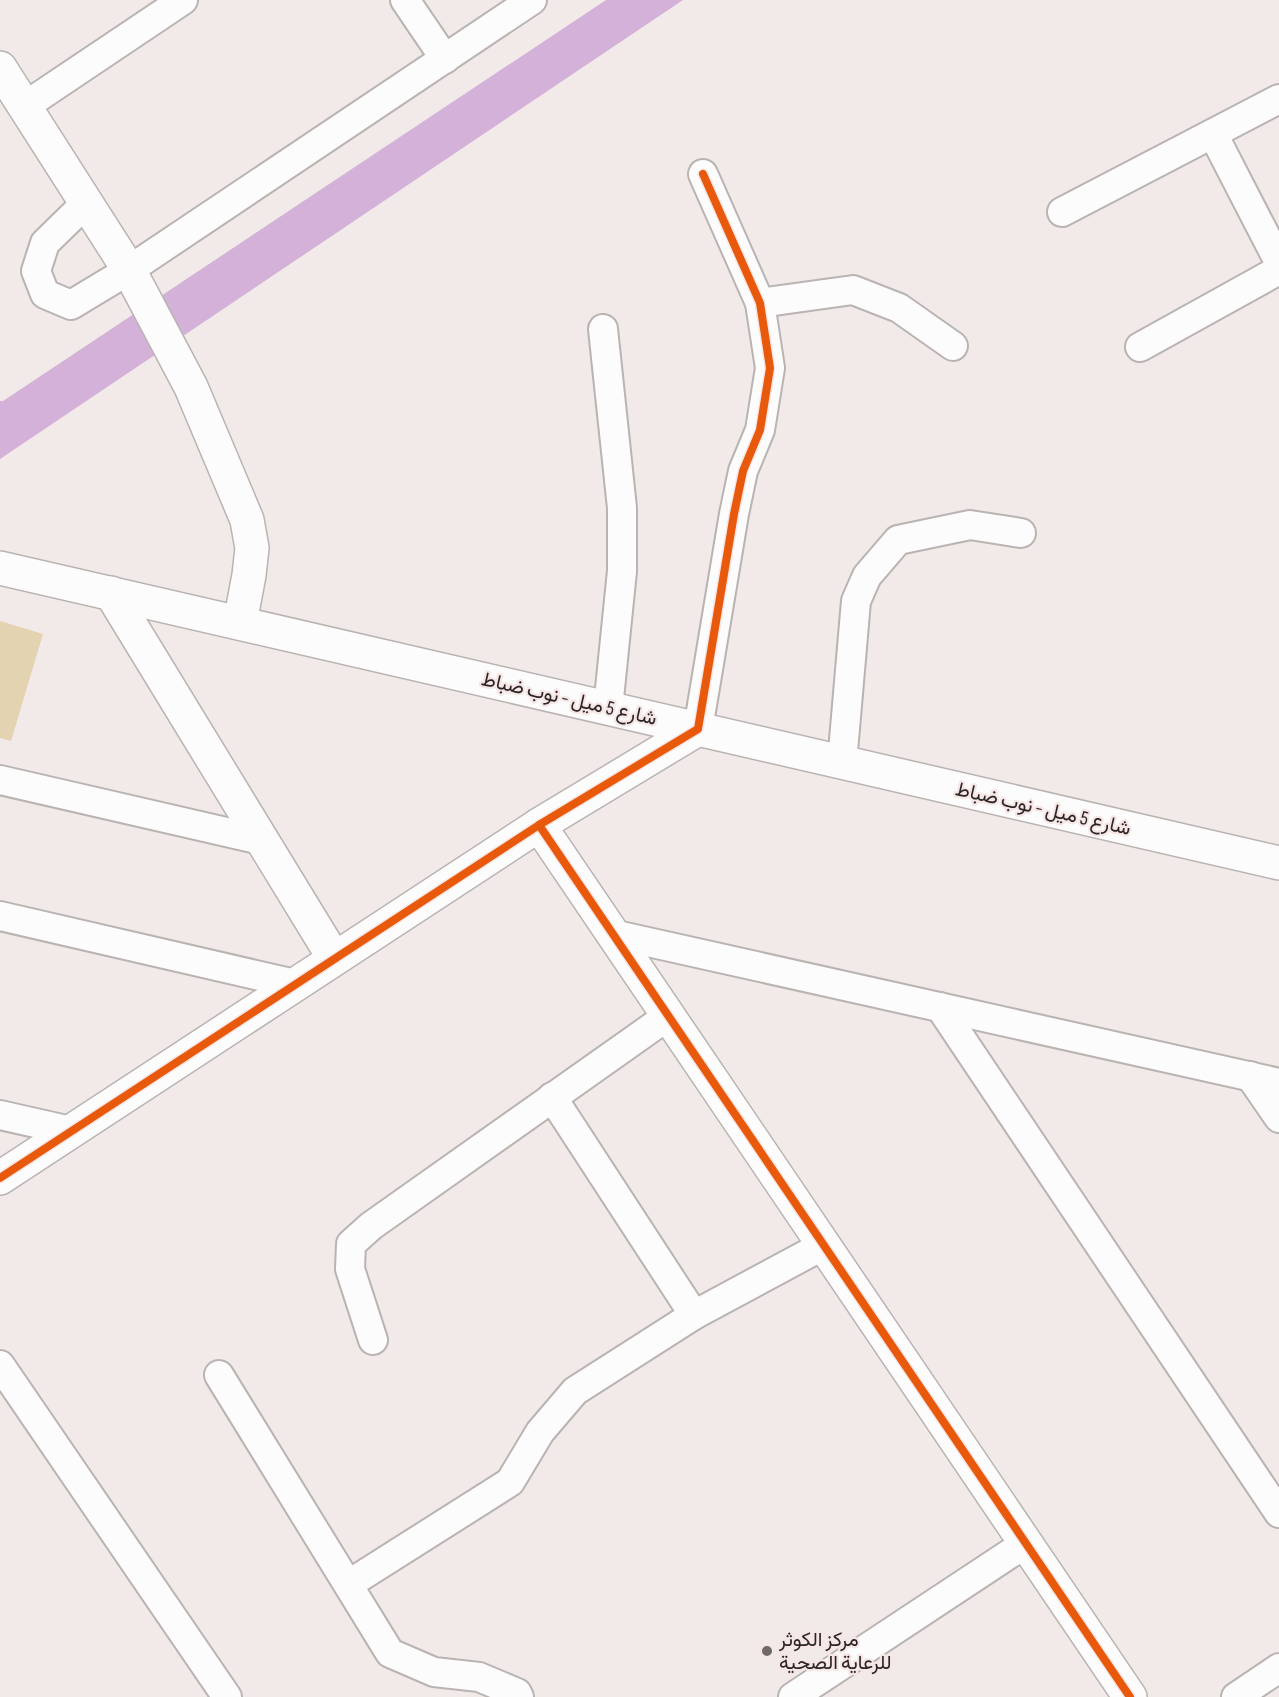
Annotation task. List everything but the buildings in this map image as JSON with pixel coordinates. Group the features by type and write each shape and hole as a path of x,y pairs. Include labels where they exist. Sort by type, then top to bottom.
{"street":[{"path":"25,106 183,0"},
{"path":"405,0 445,58"},
{"path":"85,204 45,243 36,271 45,294 71,305 129,270 532,0"},
{"path":"0,68 129,270 191,387 247,520 252,548 240,623"},
{"path":"1062,212 1279,99"},
{"path":"1213,134 1279,262"},
{"path":"0,1178 538,825 698,729 734,514 743,471 760,430 770,368 760,303 703,174"},
{"path":"1140,347 1279,270"},
{"path":"760,303 853,290 899,308 953,346"},
{"path":"603,329 622,508 622,571 608,708"},
{"path":"842,763 856,602 867,576 898,540 970,525 1021,533"},
{"name":"شارع 5 ميل - نوب ضباط","path":"0,568 1279,863"},
{"path":"111,593 334,958"},
{"path":"0,780 261,840"},
{"path":"538,825 1130,1697"},
{"path":"0,916 295,984"},
{"path":"612,934 1279,1083"},
{"path":"940,1007 1279,1513"},
{"path":"373,1340 350,1269 351,1244 371,1226 668,1016"},
{"path":"1250,1076 1279,1118"},
{"path":"552,1097 694,1315"},
{"path":"0,1115 71,1131"},
{"path":"349,1584 510,1482 540,1432 575,1391 694,1315 825,1245"},
{"path":"0,1365 226,1697"},
{"path":"219,1376 390,1653 434,1672 479,1677 516,1693 519,1697"},
{"path":"793,1697 1026,1543"},
{"path":"1236,1697 1279,1668"}],"shaded area":[{"path":"606,0 683,0 0,459 0,401"},
{"path":"0,621 43,634 11,741 0,738"}],"cycle path":[{"path":"0,1178 539,825 698,729 734,514 743,471 760,430 770,368 760,303 703,174"},
{"path":"539,825 1130,1697"}],"place":[{"name":"مركز الكوثر للرعاية الصحية","path":"767,1651"}]}
